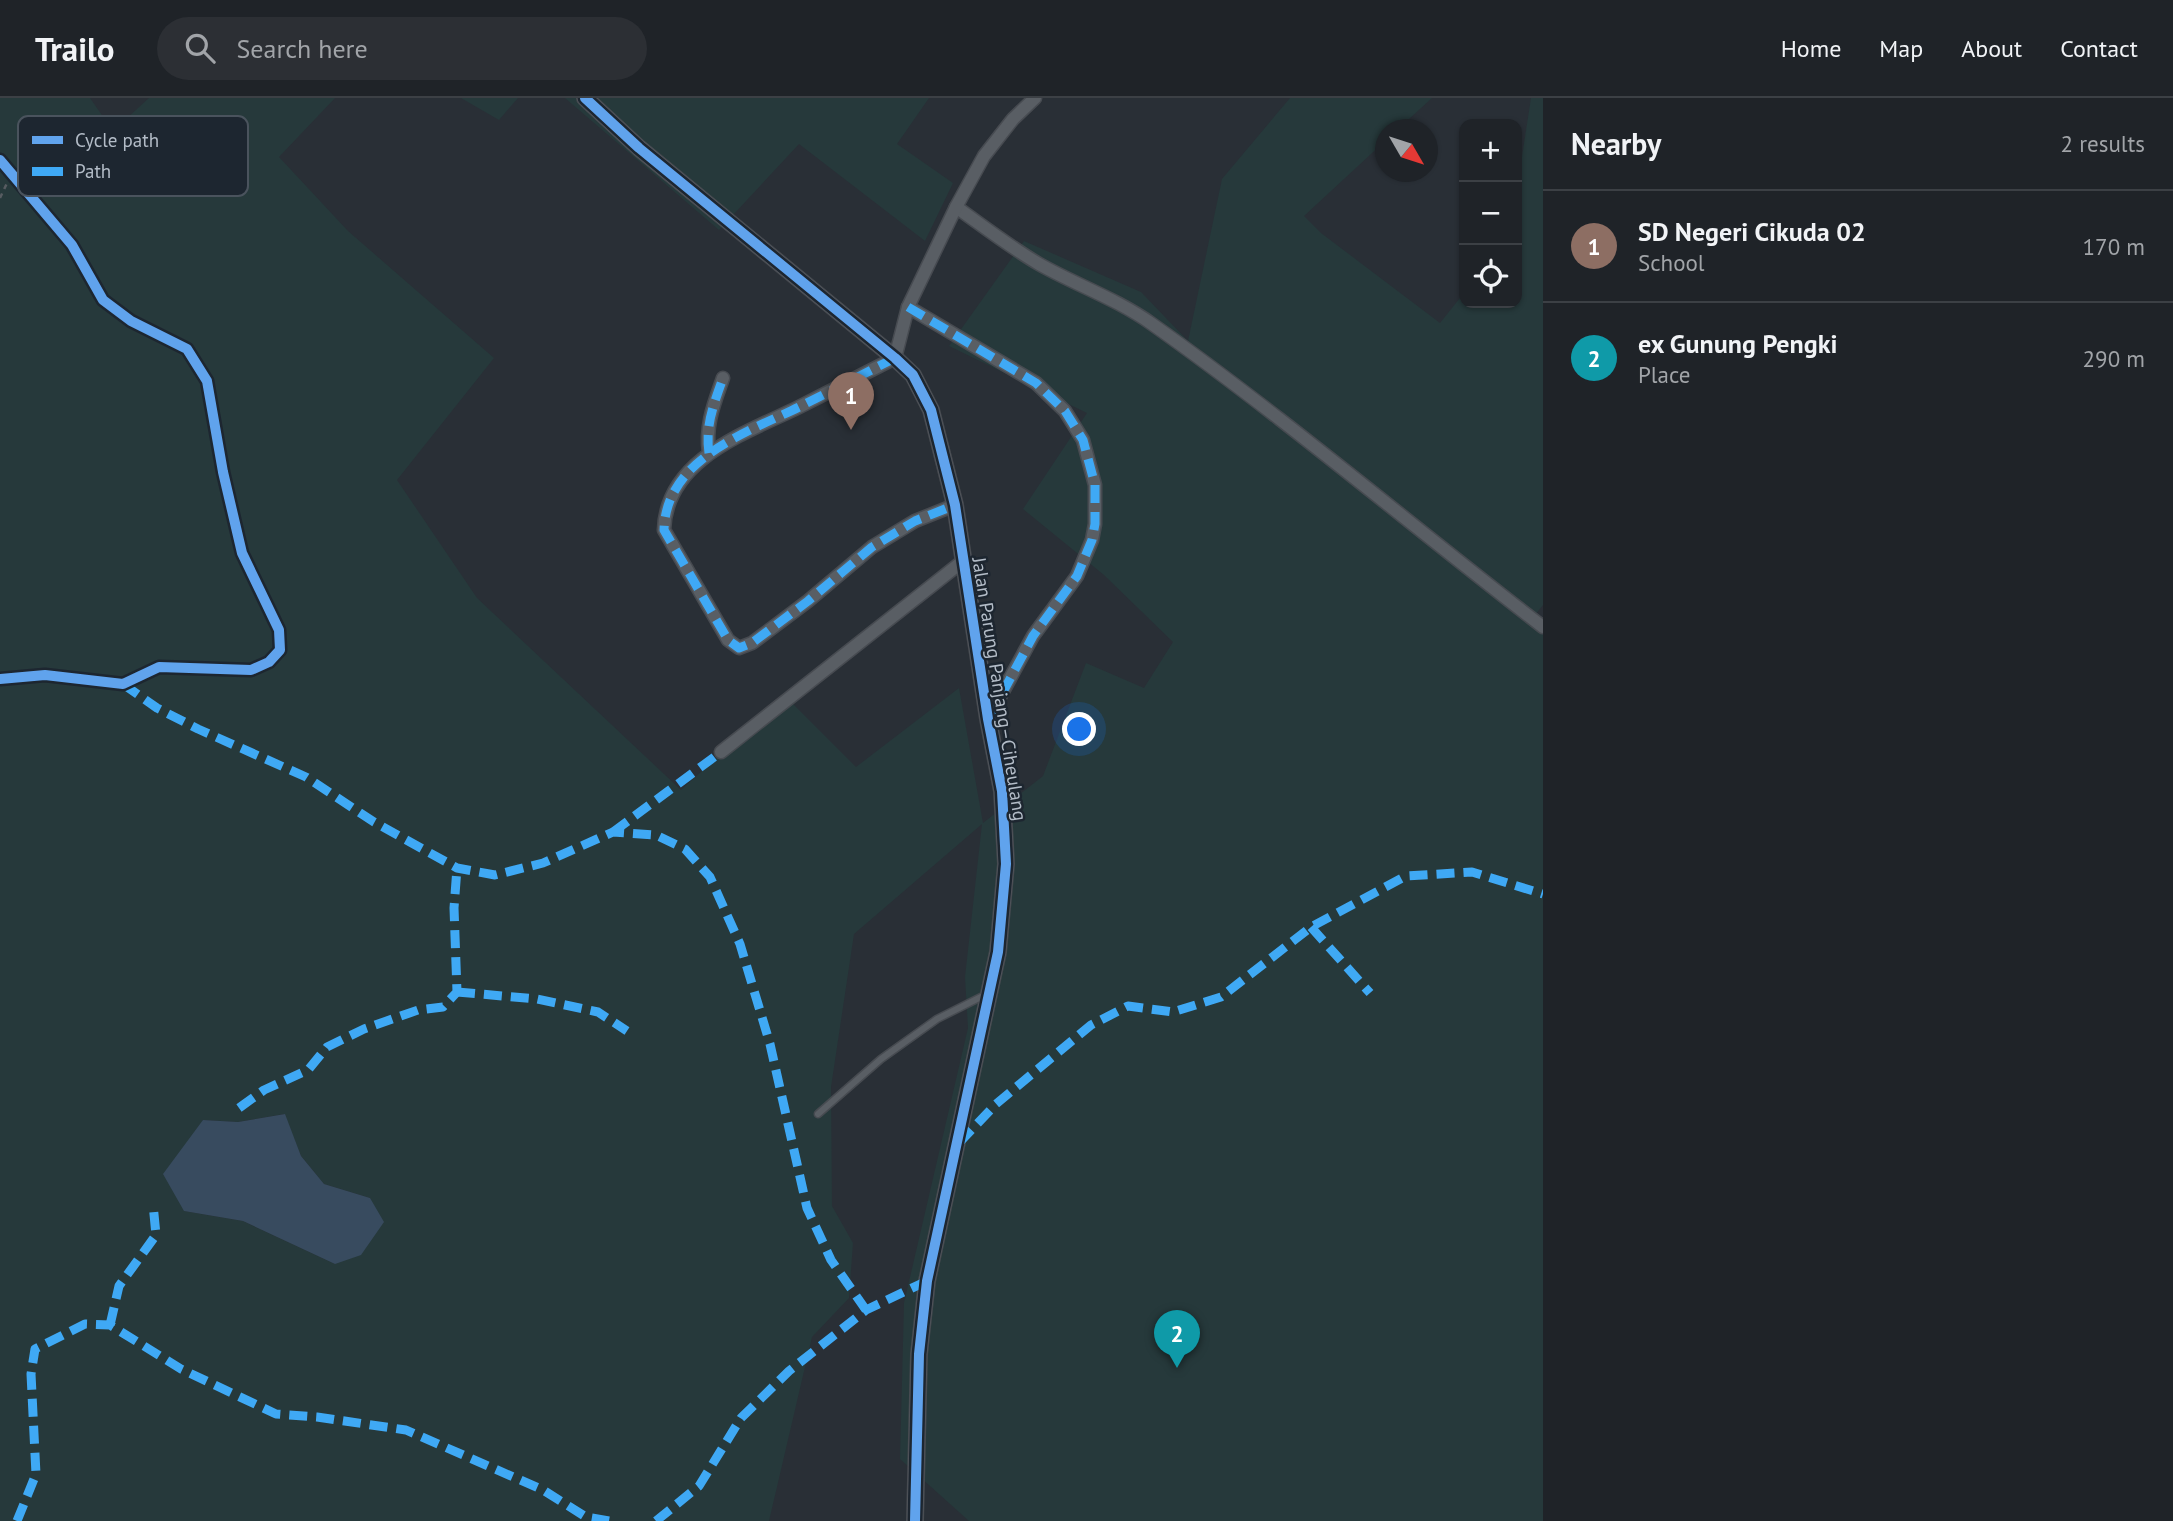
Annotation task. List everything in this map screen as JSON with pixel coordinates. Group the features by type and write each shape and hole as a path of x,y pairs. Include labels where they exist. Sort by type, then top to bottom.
{"street":[{"name":"Jalan Parung Panjang–Ciheulang","path":"585,98 639,148 913,375 931,410 955,505 988,719 1002,791 1006,864 998,952 927,1281 919,1354 915,1521"},
{"path":"955,505 915,521 872,547 752,643 739,648 728,640 664,530 664,518 682,480 709,453 747,429 895,358 908,307 956,207 984,156 1013,119 1035,98"},
{"path":"956,207 1040,264 1099,293 1149,322 1270,411 1543,627"},
{"path":"908,307 1036,383 1065,411 1083,440 1095,485 1095,524 1092,540 1077,576 1033,636 988,719"},
{"path":"709,453 707,437 710,416 723,378"},
{"path":"721,752 963,561"}],"lane":[{"path":"0,160 11,173"},
{"path":"818,1114 881,1059 926,1027 990,992"}],"path":[{"path":"0,198 11,173"}],"shaded area":[{"path":"0,98 90,98 103,116 18,116 18,196 248,196 248,116 129,116 149,98 335,98 279,157 348,231 494,358 397,480 477,598 681,790 785,696 856,767 959,688 983,823 1043,776 1086,663 1144,688 1173,642 1104,575 1023,509 1087,413 949,346 1024,241 1141,292 1188,341 1222,179 1290,98 1432,98 1409,119 1375,119 1375,150 1304,216 1321,233 1440,323 1459,299 1459,308 1522,308 1522,156 1531,98 1543,98 1543,605 1535,615 1543,620 1543,1521 969,1521 900,1459 904,1303 968,1028 965,977 982,824 854,934 831,1087 832,1206 853,1243 849,1298 812,1337 769,1521 0,1521","holes":["284,1114 301,1156 324,1184 370,1198 335,1264 243,1221 184,1211 203,1120 238,1122"]},
{"path":"461,98 518,98 499,120"},
{"path":"565,98 929,98 897,144 953,183 925,241 799,144 719,230"}],"water":[{"path":"285,1114 301,1156 324,1184 370,1198 384,1222 361,1255 335,1264 243,1221 184,1211 163,1174 203,1120 238,1122"}],"marked path":[{"path":"908,307 1036,383 1065,411 1083,440 1095,485 1095,524 1092,540 1077,576 1033,636 989,718"},
{"path":"895,358 756,427 712,452 678,484 668,505 664,530 728,640 739,648 752,643 808,601 872,547 915,521 955,505"},
{"path":"709,453 709,424 723,378"},
{"path":"123,684 157,708 198,729 306,777 374,822 457,868 495,875 543,863 613,832 656,835 685,849 710,877 740,944 770,1044 807,1208 831,1260 866,1310"},
{"path":"613,832 721,752"},
{"path":"239,1108 264,1090 308,1070 327,1047 364,1029 418,1010 443,1007 457,992 454,908 457,868"},
{"path":"959,1143 996,1104 1091,1025 1128,1006 1173,1012 1221,997 1311,927 1406,876 1472,872 1543,894"},
{"path":"1311,927 1370,993"},
{"path":"457,992 537,999 598,1012 627,1031"},
{"path":"110,1325 119,1286 156,1235 153,1204"},
{"path":"656,1521 699,1486 741,1418 789,1371 866,1310 927,1281"},
{"path":"17,1521 36,1474 31,1374 35,1349 85,1324 110,1325 181,1369 276,1414 406,1430 543,1490 586,1517 609,1521"}],"cycle path":[{"path":"585,98 639,148 913,375 931,410 955,505 988,719 1002,791 1006,864 998,952 927,1281 919,1354 915,1521"},
{"path":"0,160 18,181"},
{"path":"0,679 45,675 123,684 159,667 251,670 269,662 280,650 279,630 242,553 223,472 207,381 187,349 131,321 103,300 72,245 30,196"}],"place":[{"name":"SD Negeri Cikuda 02","path":"851,430"},
{"name":"ex Gunung Pengki","path":"1177,1368"}]}
